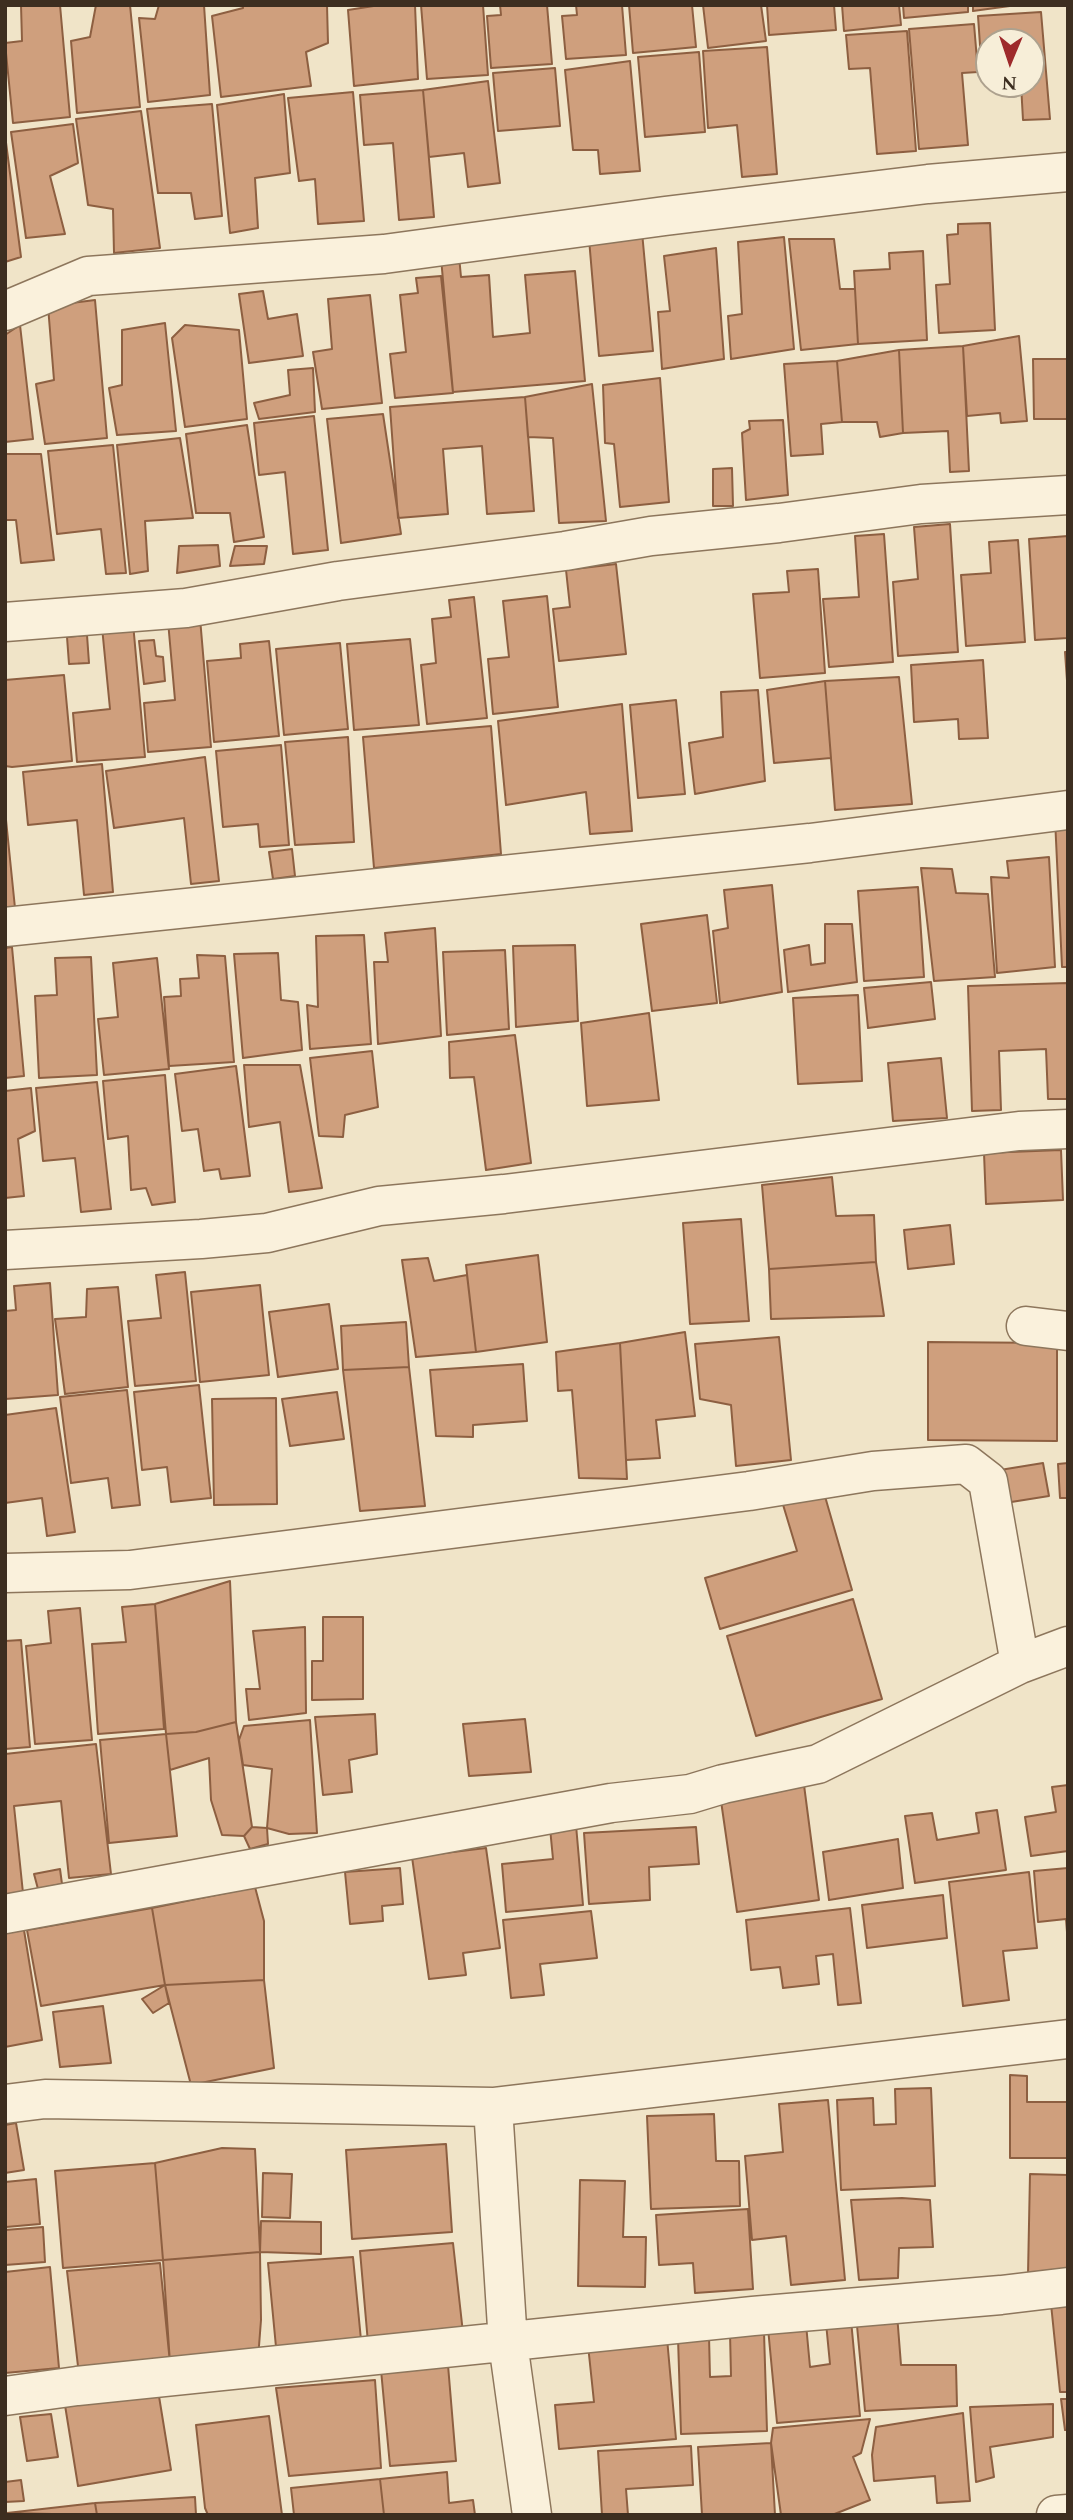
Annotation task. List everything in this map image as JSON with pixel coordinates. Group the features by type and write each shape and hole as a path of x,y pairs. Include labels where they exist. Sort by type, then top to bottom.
{"street":[{"path":"5,311 88,275 384,254 914,186 1068,172"},
{"path":"5,622 186,608 338,581 565,551 651,536 779,523 921,504 1068,495"},
{"path":"5,927 810,843 1068,810"},
{"path":"5,1250 201,1240 267,1233 379,1206 504,1194 1019,1130 1068,1129"},
{"path":"1026,1326 1068,1331"},
{"path":"5,1573 130,1570 749,1491 873,1471 966,1464 988,1481 1020,1664"},
{"path":"5,1914 611,1803 691,1794 723,1784 818,1764 1020,1664 1068,1646"},
{"path":"5,2104 45,2099 493,2107 1068,2039"},
{"path":"493,2107 508,2343 532,2515"},
{"path":"5,2396 77,2386 753,2316 1068,2287"},
{"path":"1056,2515 1068,2514"}],"building":[{"path":"21,5 60,5 70,117 13,123 5,43 22,41"},
{"path":"96,5 130,5 140,107 77,113 71,41 90,37"},
{"path":"159,5 204,5 210,95 148,102 139,18 155,19"},
{"path":"243,5 327,5 328,43 306,52 311,86 221,97 212,16 243,8"},
{"path":"380,5 415,5 418,79 354,86 348,10"},
{"path":"421,5 483,5 488,75 427,79"},
{"path":"500,5 547,5 552,64 491,68 487,16 501,15"},
{"path":"576,5 622,5 626,55 566,59 562,16 577,15"},
{"path":"629,5 692,5 696,47 633,53"},
{"path":"703,5 761,5 766,41 708,48"},
{"path":"767,5 834,5 836,30 769,35"},
{"path":"842,5 899,5 901,25 844,31"},
{"path":"903,5 968,5 968,12 904,18"},
{"path":"973,5 1017,5 973,11"},
{"path":"1041,12 1042,28 979,28 978,16"},
{"path":"974,24 975,72 962,73 968,145 919,149 909,29"},
{"path":"907,31 916,151 877,154 870,68 849,69 846,35"},
{"path":"767,47 777,174 742,177 737,125 708,128 703,51"},
{"path":"699,52 705,132 645,137 638,57"},
{"path":"1045,60 1050,119 1023,120 1022,98 1045,98"},
{"path":"630,61 640,171 600,174 598,150 573,150 565,70"},
{"path":"555,68 560,126 498,131 493,73"},
{"path":"488,81 500,183 468,187 464,153 429,157 423,90"},
{"path":"423,90 434,217 399,220 393,143 364,145 360,95"},
{"path":"353,92 364,221 318,224 315,179 299,181 288,98"},
{"path":"284,94 290,173 255,178 258,228 230,233 217,105"},
{"path":"212,104 222,216 195,219 191,193 158,193 147,109"},
{"path":"141,111 160,248 114,253 113,209 88,205 76,119"},
{"path":"73,124 78,163 50,176 65,234 26,238 11,132"},
{"path":"5,135 21,257 5,262"},
{"path":"990,223 995,330 939,333 936,285 950,284 947,235 958,234 958,224"},
{"path":"642,232 653,351 599,356 589,239"},
{"path":"784,237 794,349 731,359 728,316 742,314 738,242"},
{"path":"789,239 834,239 840,289 855,289 858,344 801,350"},
{"path":"716,248 724,359 662,369 658,312 670,311 664,256"},
{"path":"923,251 927,340 858,344 854,271 890,269 889,253"},
{"path":"459,256 461,277 489,275 493,337 530,333 525,275 575,271 585,381 453,392 441,258"},
{"path":"441,276 453,393 395,398 390,354 406,352 400,295 418,293 416,278"},
{"path":"263,291 268,319 297,314 303,356 249,363 239,294"},
{"path":"370,295 382,403 322,409 313,352 332,349 328,299"},
{"path":"95,300 107,438 45,444 36,384 54,380 48,306"},
{"path":"165,323 176,431 117,435 109,388 122,385 122,330"},
{"path":"20,325 33,439 5,442 5,335"},
{"path":"185,325 239,330 247,419 185,427 172,338"},
{"path":"1019,336 1027,421 1001,423 1000,413 967,416 963,346"},
{"path":"963,346 969,471 950,472 948,431 903,433 899,350"},
{"path":"899,350 903,433 880,437 877,422 842,422 837,361"},
{"path":"1033,359 1068,359 1068,419 1034,419"},
{"path":"837,361 842,422 821,424 823,454 791,456 784,364"},
{"path":"313,368 315,412 259,419 254,403 290,395 288,370"},
{"path":"660,378 669,502 620,507 614,444 605,443 603,385"},
{"path":"592,384 606,521 559,523 553,438 528,437 525,397"},
{"path":"525,397 534,511 487,514 482,446 443,449 448,514 398,518 390,407"},
{"path":"383,414 401,534 341,543 327,419"},
{"path":"314,416 328,550 293,554 285,472 259,475 254,423"},
{"path":"783,420 788,495 746,500 742,433 750,429 749,421"},
{"path":"247,425 264,537 234,542 230,513 196,513 186,434"},
{"path":"180,438 193,518 145,521 148,571 130,574 117,445"},
{"path":"113,445 126,573 106,574 101,529 57,534 48,451"},
{"path":"5,454 41,454 54,560 21,563 16,520 5,520"},
{"path":"732,468 733,506 713,506 713,469"},
{"path":"950,524 958,652 898,656 893,582 918,579 914,527"},
{"path":"884,534 893,662 829,667 823,599 859,597 855,536"},
{"path":"1068,536 1068,638 1035,640 1029,539"},
{"path":"1018,540 1025,642 966,646 961,575 991,573 989,542"},
{"path":"218,545 220,566 177,573 179,546"},
{"path":"235,546 267,546 264,564 230,566"},
{"path":"616,564 626,654 559,661 553,609 570,607 566,570"},
{"path":"818,569 825,673 760,678 753,594 789,592 787,571"},
{"path":"547,596 558,707 493,714 488,659 509,657 503,601"},
{"path":"474,597 487,718 427,724 421,665 436,663 432,619 451,617 449,600"},
{"path":"200,618 211,747 148,752 144,703 175,700 168,621"},
{"path":"133,623 145,757 77,762 73,713 110,709 102,627"},
{"path":"87,635 89,663 69,664 67,637"},
{"path":"410,639 419,725 354,730 347,644"},
{"path":"154,640 156,656 163,657 165,681 144,684 139,641"},
{"path":"269,641 279,736 214,742 207,661 241,658 240,644"},
{"path":"340,643 348,729 284,735 276,649"},
{"path":"1065,652 1068,652 1068,695"},
{"path":"983,660 988,738 959,739 958,719 914,722 911,665"},
{"path":"64,675 72,761 5,766 5,680"},
{"path":"899,677 912,804 835,810 825,681"},
{"path":"825,681 831,758 774,763 767,690"},
{"path":"758,690 765,781 695,794 689,743 723,737 721,692"},
{"path":"676,700 685,794 638,798 630,705"},
{"path":"622,704 632,831 590,834 586,792 506,805 498,721"},
{"path":"491,726 501,854 374,868 363,737"},
{"path":"348,737 354,842 295,845 285,742"},
{"path":"281,745 289,845 260,847 258,824 223,827 216,751"},
{"path":"205,757 219,881 191,884 184,818 114,828 106,771"},
{"path":"102,764 113,892 84,895 77,820 28,825 23,772"},
{"path":"5,810 15,908 5,908"},
{"path":"1055,819 1068,819 1068,967 1062,967"},
{"path":"292,849 295,876 273,879 269,852"},
{"path":"1049,857 1055,967 997,973 991,877 1009,878 1007,861"},
{"path":"921,868 952,869 956,893 988,894 995,977 934,981"},
{"path":"772,885 782,992 720,1003 713,931 728,928 724,890"},
{"path":"918,887 924,977 864,981 858,891"},
{"path":"707,915 717,1003 652,1011 641,924"},
{"path":"825,924 852,924 857,982 788,992 784,950 809,945 811,965 825,963"},
{"path":"435,928 441,1036 378,1044 374,962 388,962 385,933"},
{"path":"364,935 371,1044 310,1049 307,1005 318,1007 316,936"},
{"path":"575,945 578,1021 516,1027 513,946"},
{"path":"12,947 24,1076 5,1078 5,948"},
{"path":"505,950 509,1029 447,1035 443,952"},
{"path":"278,953 281,1000 298,1002 302,1050 243,1058 234,954"},
{"path":"197,955 225,956 234,1062 169,1066 164,997 181,996 180,979 199,978"},
{"path":"91,957 97,1075 39,1078 35,996 57,995 55,958"},
{"path":"157,958 169,1069 104,1075 98,1019 118,1017 113,963"},
{"path":"931,982 935,1019 868,1028 864,988"},
{"path":"1068,983 1068,1099 1048,1099 1046,1049 999,1051 1001,1110 972,1111 968,986"},
{"path":"858,995 862,1081 798,1084 793,998"},
{"path":"649,1013 659,1100 587,1106 581,1023"},
{"path":"515,1035 531,1163 486,1170 474,1077 450,1078 449,1042"},
{"path":"372,1051 378,1107 345,1115 343,1137 319,1136 310,1058"},
{"path":"941,1058 947,1118 893,1121 888,1063"},
{"path":"244,1065 300,1065 322,1188 289,1192 280,1122 249,1127"},
{"path":"236,1066 250,1176 221,1179 219,1169 204,1171 198,1129 182,1131 175,1074"},
{"path":"165,1075 175,1202 152,1205 146,1188 131,1190 128,1136 108,1139 103,1081"},
{"path":"97,1082 111,1209 81,1212 75,1158 43,1161 36,1088"},
{"path":"31,1088 35,1131 18,1139 24,1196 5,1198 5,1091"},
{"path":"1061,1150 1063,1200 986,1204 984,1153"},
{"path":"832,1177 836,1216 874,1215 876,1262 769,1269 762,1185"},
{"path":"741,1219 749,1321 690,1324 683,1223"},
{"path":"950,1225 954,1264 908,1269 904,1230"},
{"path":"538,1255 547,1342 476,1352 466,1265"},
{"path":"428,1258 434,1281 467,1275 476,1352 416,1357 402,1260"},
{"path":"876,1262 884,1316 771,1319 769,1269"},
{"path":"185,1272 196,1381 135,1386 128,1321 161,1318 156,1275"},
{"path":"50,1283 58,1395 5,1399 5,1311 16,1310 14,1286"},
{"path":"260,1285 269,1375 200,1382 191,1292"},
{"path":"118,1287 128,1387 65,1394 55,1319 86,1317 87,1289"},
{"path":"329,1304 338,1369 278,1377 269,1312"},
{"path":"406,1322 409,1367 343,1370 341,1326"},
{"path":"685,1332 695,1416 656,1420 660,1458 626,1460 620,1343"},
{"path":"779,1337 791,1460 736,1466 731,1405 700,1399 695,1344"},
{"path":"928,1342 1057,1343 1057,1441 928,1440"},
{"path":"620,1343 627,1479 579,1478 572,1390 558,1391 556,1352"},
{"path":"523,1364 527,1421 473,1425 473,1437 436,1436 430,1370"},
{"path":"409,1367 425,1506 360,1511 343,1370"},
{"path":"199,1385 211,1498 171,1502 167,1467 142,1470 134,1392"},
{"path":"127,1390 140,1505 112,1508 108,1478 71,1483 60,1397"},
{"path":"337,1392 344,1439 290,1446 282,1399"},
{"path":"276,1398 277,1504 214,1505 212,1399"},
{"path":"56,1408 75,1532 47,1536 42,1498 5,1503 5,1415"},
{"path":"1043,1463 1049,1496 1005,1503 1000,1470"},
{"path":"1068,1463 1068,1498 1060,1498 1058,1464"},
{"path":"822,1486 852,1590 720,1629 705,1578 797,1551 781,1498"},
{"path":"230,1581 236,1722 196,1732 166,1734 155,1604"},
{"path":"853,1599 882,1699 756,1736 727,1636"},
{"path":"155,1604 164,1729 98,1734 92,1644 126,1642 122,1607"},
{"path":"80,1608 92,1740 35,1744 26,1646 51,1643 48,1611"},
{"path":"323,1617 363,1617 363,1699 312,1700 312,1661 323,1661"},
{"path":"305,1627 306,1713 249,1720 246,1689 260,1689 253,1631"},
{"path":"21,1640 30,1747 5,1749 5,1641"},
{"path":"375,1714 377,1754 349,1760 352,1792 323,1795 315,1717"},
{"path":"525,1719 531,1772 469,1776 463,1724"},
{"path":"310,1720 317,1833 289,1834 267,1828 272,1769 243,1765 239,1740 244,1726"},
{"path":"236,1722 252,1827 244,1836 222,1835 211,1800 209,1758 170,1770 166,1734 196,1732"},
{"path":"166,1734 177,1836 109,1843 100,1740"},
{"path":"96,1744 111,1874 69,1878 61,1801 14,1806 23,1893 5,1895 5,1754"},
{"path":"804,1785 819,1900 737,1912 720,1794"},
{"path":"1068,1785 1068,1851 1031,1856 1025,1817 1056,1812 1052,1787"},
{"path":"997,1810 1006,1870 915,1883 905,1816 932,1813 937,1840 979,1833 976,1813"},
{"path":"576,1825 583,1905 506,1912 502,1864 553,1859 550,1828"},
{"path":"252,1827 267,1828 268,1844 250,1849 244,1836"},
{"path":"696,1827 699,1864 649,1867 650,1900 589,1904 584,1833"},
{"path":"898,1839 903,1888 829,1900 823,1852"},
{"path":"486,1848 500,1948 463,1953 466,1975 429,1979 412,1857"},
{"path":"400,1868 403,1904 382,1906 383,1921 350,1924 345,1872"},
{"path":"1068,1868 1068,1945 1066,1919 1038,1922 1034,1871"},
{"path":"60,1869 62,1884 38,1889 34,1874"},
{"path":"1029,1872 1037,1948 1003,1951 1009,2000 963,2006 949,1882"},
{"path":"255,1887 264,1921 264,1980 165,1985 152,1908"},
{"path":"943,1895 947,1938 867,1948 862,1905"},
{"path":"152,1908 165,1985 41,2006 27,1930"},
{"path":"850,1908 861,2003 838,2005 833,1954 816,1956 819,1984 783,1988 780,1967 751,1970 746,1920"},
{"path":"591,1911 597,1958 540,1964 544,1995 511,1998 503,1920"},
{"path":"23,1924 42,2040 5,2047 5,1927"},
{"path":"264,1980 274,2068 191,2085 165,1985"},
{"path":"165,1985 169,2003 153,2013 142,1999"},
{"path":"103,2006 111,2063 60,2067 53,2012"},
{"path":"1010,2075 1027,2076 1027,2102 1068,2102 1068,2158 1010,2158"},
{"path":"931,2088 935,2186 841,2190 837,2100 873,2098 874,2125 896,2124 895,2089"},
{"path":"828,2100 845,2280 791,2285 786,2236 752,2240 745,2156 783,2152 779,2104"},
{"path":"714,2114 716,2161 739,2161 740,2206 651,2209 647,2116"},
{"path":"16,2123 24,2170 5,2173 5,2125"},
{"path":"446,2144 452,2232 352,2239 346,2150"},
{"path":"222,2148 255,2149 260,2252 163,2260 155,2163"},
{"path":"155,2163 163,2260 63,2268 55,2171"},
{"path":"263,2173 292,2174 290,2218 262,2217"},
{"path":"1030,2174 1068,2175 1068,2274 1028,2274"},
{"path":"36,2179 40,2224 6,2227 5,2182"},
{"path":"580,2180 625,2181 623,2237 646,2237 645,2287 578,2286"},
{"path":"851,2200 930,2200 933,2247 899,2248 898,2278 859,2280"},
{"path":"748,2209 753,2289 695,2293 693,2263 659,2265 656,2215"},
{"path":"261,2221 321,2222 321,2254 260,2252"},
{"path":"43,2227 45,2262 5,2265 5,2230"},
{"path":"453,2243 463,2333 368,2343 360,2251"},
{"path":"260,2252 261,2320 258,2359 170,2363 163,2260"},
{"path":"353,2257 361,2340 276,2347 268,2263"},
{"path":"160,2263 170,2363 79,2375 67,2271"},
{"path":"50,2267 59,2368 5,2373 5,2272"},
{"path":"1068,2302 1068,2392 1060,2392 1051,2304"},
{"path":"897,2314 901,2365 956,2365 957,2406 865,2411 856,2315"},
{"path":"851,2320 860,2416 777,2423 768,2328 806,2324 810,2367 830,2364 826,2323"},
{"path":"764,2332 767,2431 681,2434 678,2338 709,2336 710,2377 731,2376 730,2333"},
{"path":"667,2338 676,2439 559,2449 555,2405 594,2402 588,2345"},
{"path":"448,2365 456,2461 390,2466 381,2370"},
{"path":"375,2380 381,2468 289,2476 276,2388"},
{"path":"157,2384 171,2470 78,2486 64,2399"},
{"path":"1061,2399 1068,2399 1068,2430 1065,2430"},
{"path":"1053,2404 1053,2437 990,2447 994,2477 976,2482 970,2407"},
{"path":"963,2413 970,2501 937,2503 935,2476 874,2481 872,2455 876,2427"},
{"path":"51,2414 58,2457 27,2461 20,2417"},
{"path":"269,2416 282,2515 208,2515 196,2425"},
{"path":"870,2419 861,2453 853,2457 870,2500 832,2515 781,2515 771,2443 773,2428"},
{"path":"771,2443 775,2515 702,2515 698,2447"},
{"path":"691,2446 693,2485 626,2489 628,2515 602,2515 598,2451"},
{"path":"447,2472 449,2503 473,2500 475,2515 384,2515 380,2479"},
{"path":"380,2479 384,2515 294,2515 291,2488"},
{"path":"21,2480 24,2501 5,2502 5,2482"},
{"path":"195,2497 196,2515 97,2515 95,2503"},
{"path":"95,2503 97,2515 7,2513"}]}
